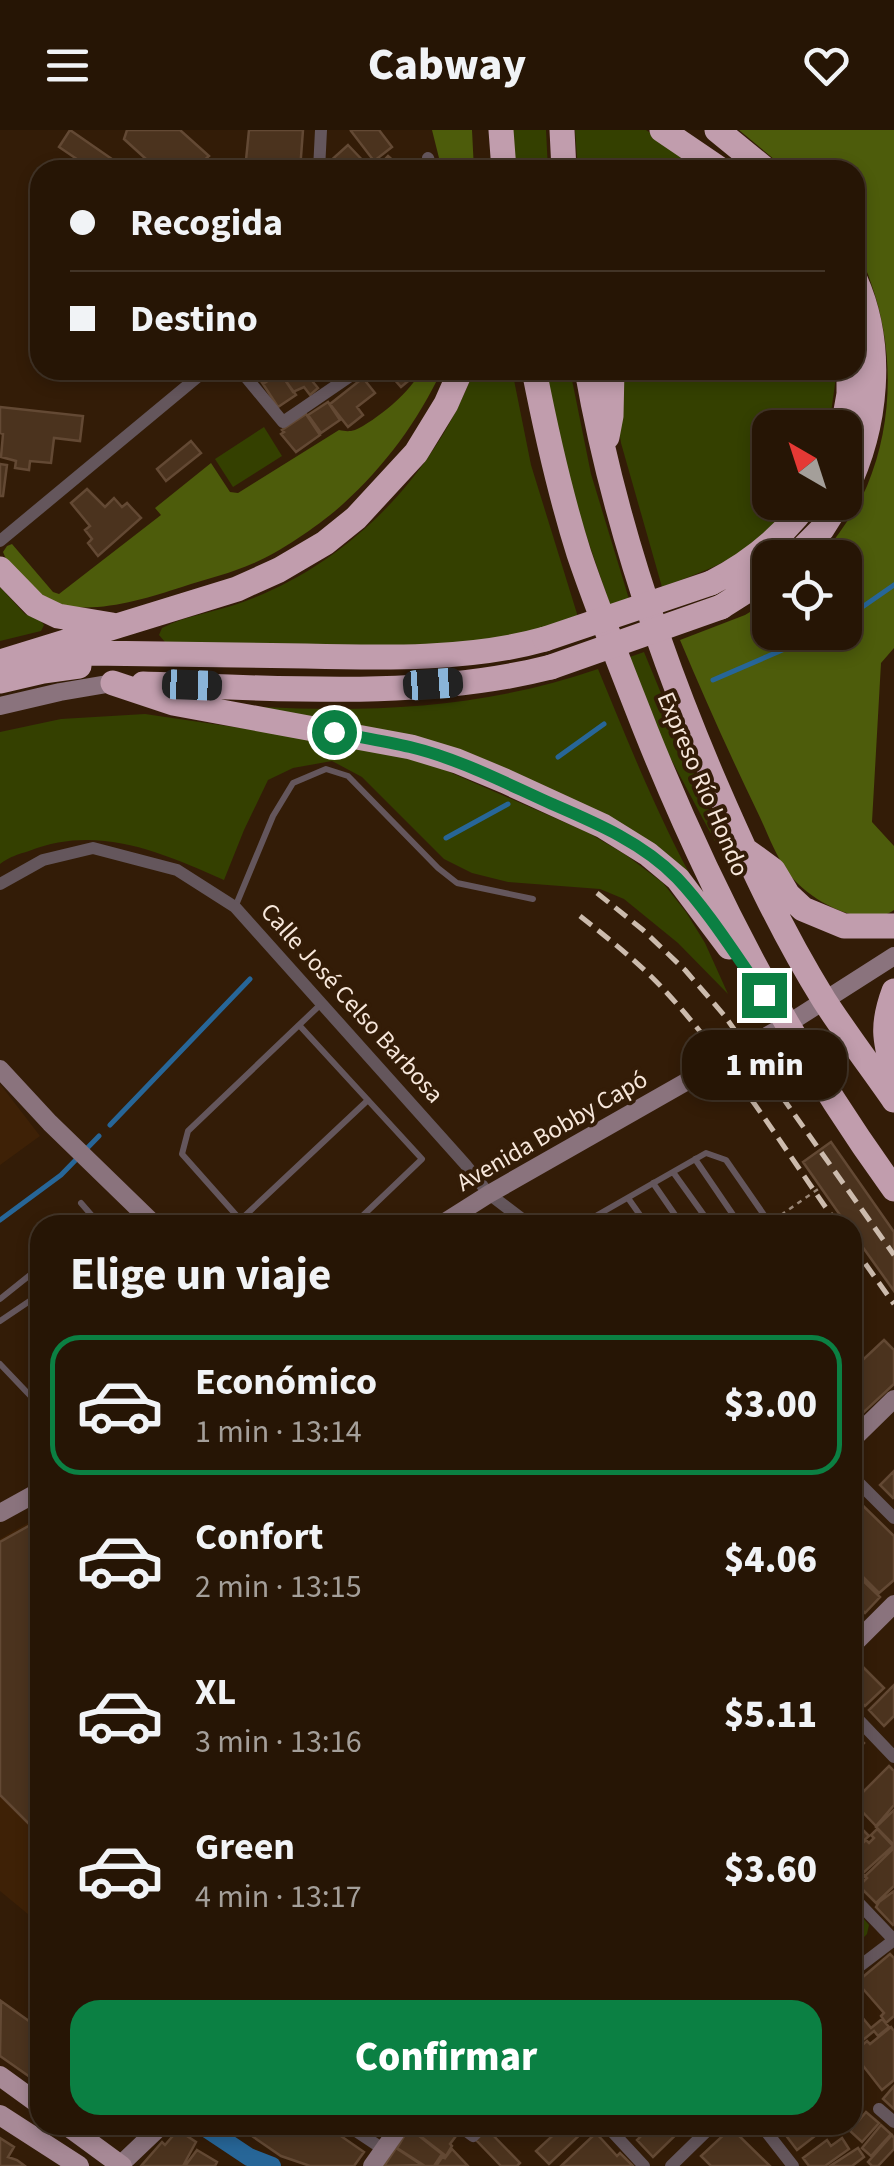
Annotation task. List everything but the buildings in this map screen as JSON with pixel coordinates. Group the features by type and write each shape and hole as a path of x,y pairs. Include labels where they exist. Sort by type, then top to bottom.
{"highway":[{"path":"500,130 503,160"},
{"path":"562,130 564,160"},
{"path":"662,130 706,160"},
{"path":"717,130 754,160"},
{"path":"862,450 872,414 874,374 865,307"},
{"path":"0,662 237,589 325,543 356,518 416,454 456,380"},
{"name":"Expreso Río Hondo","path":"536,380 579,552 668,786 735,931 786,1025 894,1189"},
{"name":"Expreso Río Hondo","path":"589,380 620,521 666,664 743,848 824,1000 894,1100"},
{"path":"604,452 612,416 612,380"},
{"path":"846,410 850,380"},
{"path":"0,662 88,653 437,655 524,645 716,595 794,520"},
{"path":"811,540 827,520"},
{"path":"0,570 35,605 58,616 117,626"},
{"path":"113,683 312,689 395,687 518,675 551,666 752,582"},
{"path":"0,681 44,670 198,654"},
{"path":"113,683 173,703 412,747 505,781 603,826 648,854 678,880 786,1025"},
{"path":"743,848 773,870 803,910 844,926 894,926"},
{"path":"894,991 886,1011 884,1034 894,1076"}],"main road":[{"path":"0,2076 30,2098"},
{"path":"0,2115 30,2134"},
{"path":"31,2135 79,2166"},
{"path":"79,2135 120,2166"}],"street":[{"path":"319,160 321,130"},
{"path":"0,541 194,380"},
{"path":"248,380 283,422 344,380"},
{"path":"0,706 113,683"},
{"name":"Calle José Celso Barbosa","path":"0,884 43,860 94,848 177,870 235,906 489,1194 517,1215"},
{"name":"Avenida Bobby Capó","path":"456,1215 786,1025 894,956"},
{"path":"0,1068 144,1215"},
{"path":"862,1430 894,1399"},
{"path":"862,1486 894,1518"},
{"path":"0,1513 30,1496"},
{"path":"862,1636 894,1604"},
{"path":"862,1723 894,1757"},
{"path":"862,1906 894,1940 862,1964"},
{"path":"879,2108 894,2122"},
{"path":"120,2166 151,2135"},
{"path":"362,2135 383,2149"},
{"path":"372,2166 394,2135"},
{"path":"615,2135 644,2166"},
{"path":"671,2166 703,2135"},
{"path":"769,2135 793,2166"}],"lane":[{"path":"235,906 273,816 292,784 326,769 348,776 438,868 458,883 534,899"},
{"path":"233,1215 182,1154 188,1131 322,1004"},
{"path":"299,1025 422,1159 363,1215"},
{"path":"248,1215 368,1100"},
{"path":"598,1215 706,1152 726,1160 764,1215"},
{"path":"695,1159 733,1215"},
{"path":"673,1172 704,1215"},
{"path":"653,1183 675,1215"},
{"path":"628,1198 640,1215"},
{"path":"82,1204 91,1215"},
{"path":"0,1299 30,1275"},
{"path":"0,1321 30,1301"},
{"path":"0,1364 30,1396"}],"path":[{"path":"783,1215 821,1188"}],"shaded area":[{"path":"0,1084 40,1136 0,1165"},
{"path":"30,1522 30,1916 0,1891 0,1539"}],"green space":[{"path":"432,130 472,130 474,160 440,160"},
{"path":"512,130 546,130 548,160 514,160"},
{"path":"575,130 646,130 690,160 577,160"},
{"path":"739,130 894,130 894,648 881,663 872,822 894,846 894,910 867,917 821,901 787,871 680,640 752,611 752,650 862,650 862,540 834,540 848,520 862,520 862,496 876,462 886,411 884,333 865,268 865,160 775,160"},
{"path":"415,380 437,380 411,425 358,489 324,520 254,563 158,595 81,607 57,604 35,594 17,578 3,552 12,544 53,592 59,594 161,515 155,508 211,463 230,492 238,493 339,430 355,430 372,420"},
{"path":"470,380 514,380 531,465 578,617 533,632 415,650 165,642 159,635 162,628 181,620 243,602 281,585 352,540 411,480 457,409"},
{"path":"544,380 572,380 591,474 629,599 610,605 579,514"},
{"path":"618,380 836,380 831,410 752,410 752,520 779,520 738,554 662,587 621,443 616,409"},
{"path":"264,427 282,456 233,487 215,459"},
{"path":"0,587 25,614 40,620 44,625 41,631 0,641"},
{"path":"644,652 711,815 741,871 733,875 665,748 627,658"},
{"path":"598,669 658,809 699,891 610,824 262,707 347,709 432,704 516,692"},
{"path":"145,714 377,748 438,767 589,833 663,883 705,943 728,994 678,943 624,899 600,889 508,882 472,873 444,859 362,777 332,761 293,768 268,780 224,880 152,851 104,841 55,843 0,864 0,732 61,719"},
{"path":"862,1917 869,1925 862,1939"}],"waterway":[{"path":"862,607 894,585"},
{"path":"713,680 782,650"},
{"path":"558,757 604,724"},
{"path":"446,838 508,804"},
{"path":"110,1125 250,979"},
{"path":"0,1220 61,1175 99,1136"},
{"path":"216,2135 249,2157 272,2166"}],"railway":[{"path":"597,893 685,970 724,1015 894,1255"},
{"path":"580,916 647,972 691,1020 831,1215"},
{"path":"862,1259 894,1304"}],"route":[{"path":"334,732 412,747 456,762 603,826 630,842 678,880 764,995"}]}
